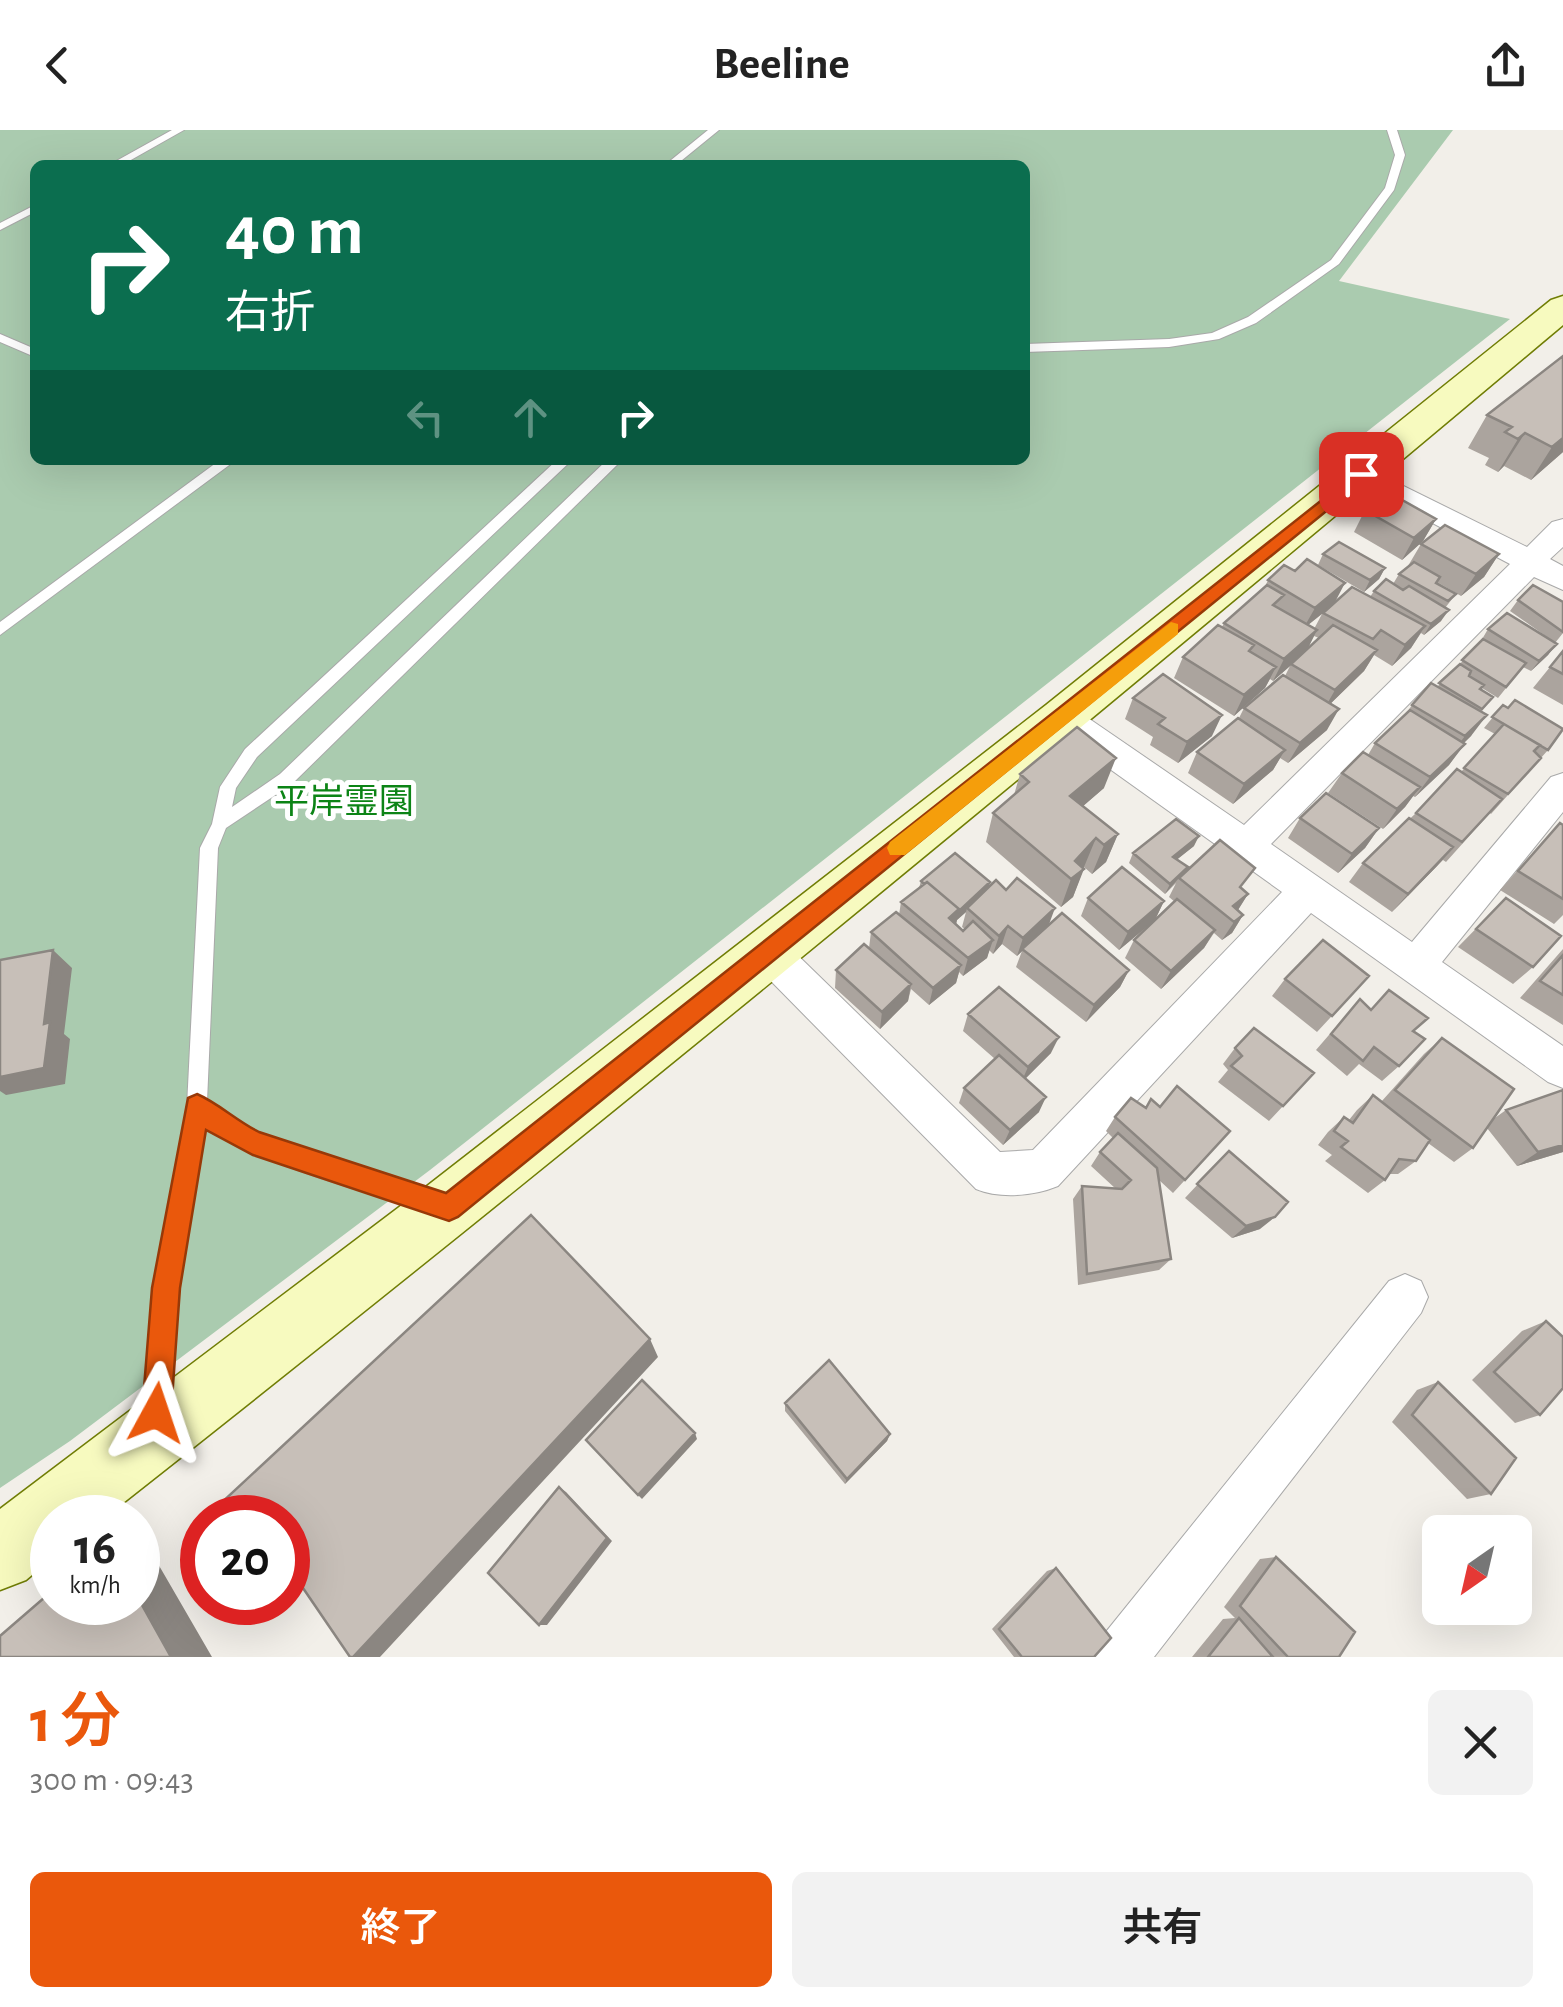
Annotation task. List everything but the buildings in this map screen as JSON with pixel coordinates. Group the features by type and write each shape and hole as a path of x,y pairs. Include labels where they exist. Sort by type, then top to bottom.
{"street":[{"path":"0,1554 449,1208 1062,718 1561,312"},
{"path":"1361,474 1563,579"},
{"path":"1246,846 1563,529"},
{"path":"1062,718 1563,1069"},
{"path":"1414,968 1563,786"},
{"path":"768,951 990,1174 1044,1171 1307,891"},
{"path":"1120,1657 1405,1297"}],"lane":[{"path":"123,160 179,130"},
{"path":"676,160 714,130"},
{"path":"1030,348 1169,343 1215,336 1252,320 1335,262 1379,203 1398,174 1399,146 1392,130"},
{"path":"0,227 30,211"},
{"path":"0,338 30,351"},
{"path":"0,630 222,465"},
{"path":"154,1434 166,1288 197,1106 209,848 220,824 228,788 251,753 559,465"},
{"path":"220,824 286,779 610,465"},
{"path":"197,1106 221,1126 253,1142 449,1208"}],"green space":[{"name":"平岸霊園","path":"0,130 1453,130 1339,281 1510,319 430,1170 70,1441 0,1488"}],"slow traffic":[{"path":"898,848 1171,629"}],"route":[{"path":"156,1413 166,1288 197,1106 221,1126 253,1142 449,1208 1361,474"}]}
